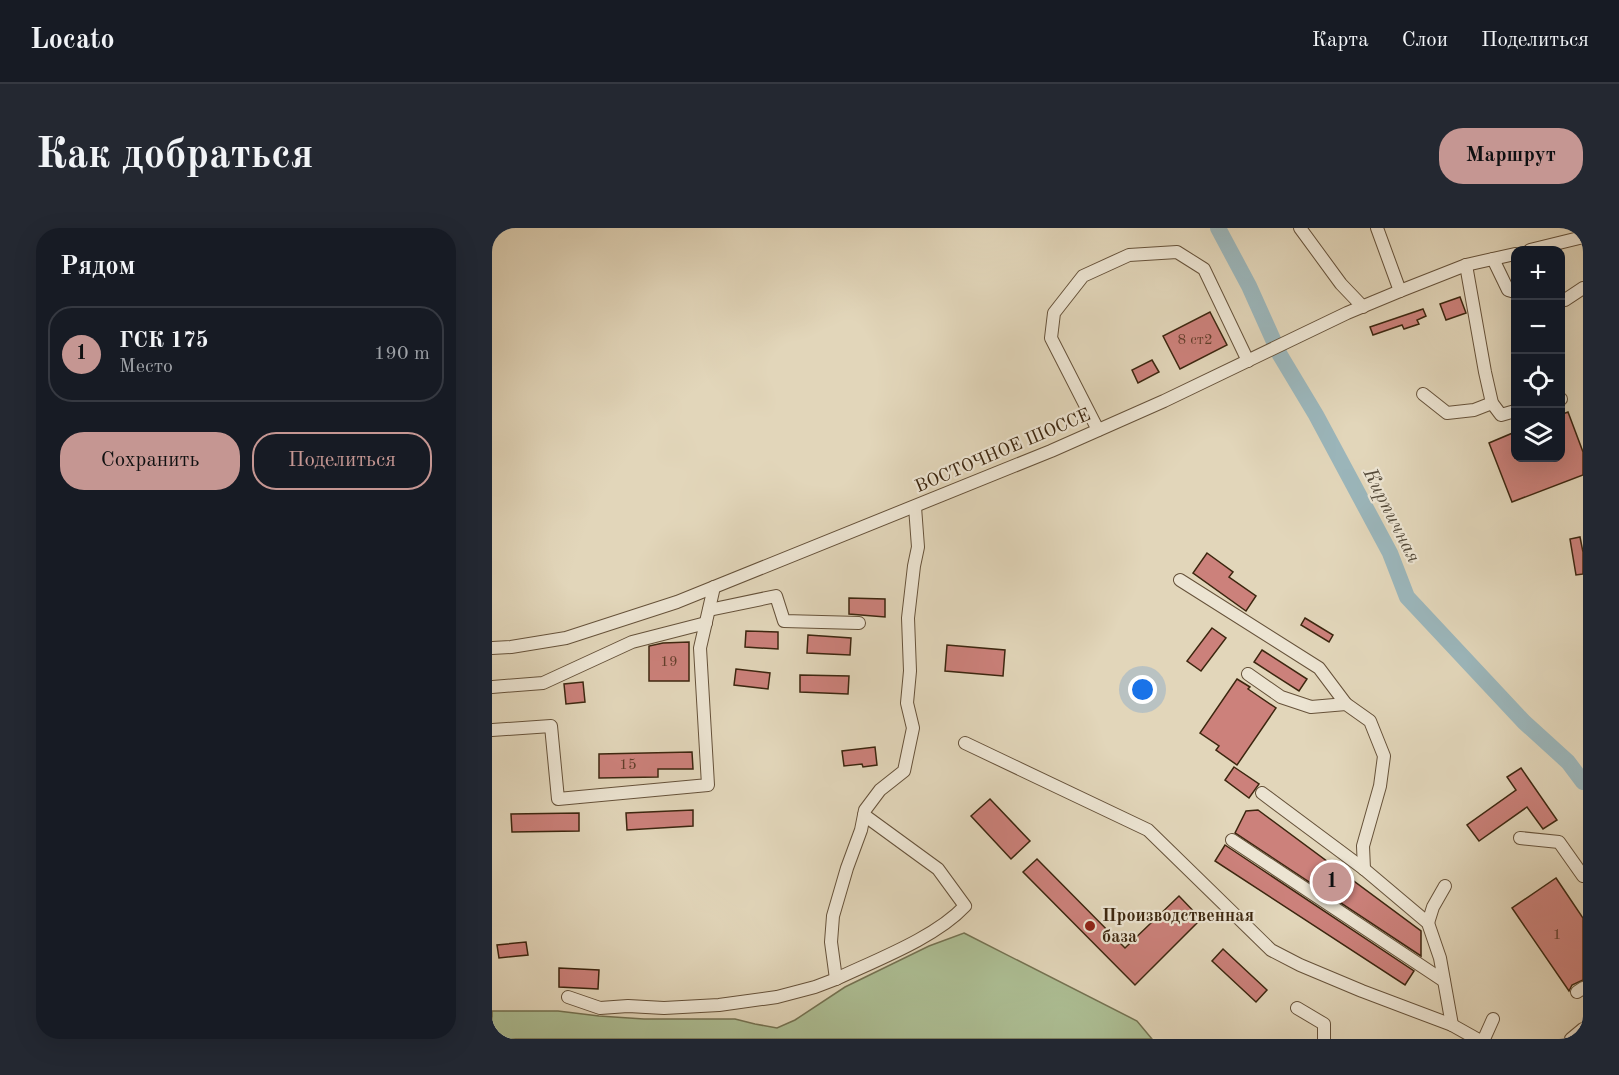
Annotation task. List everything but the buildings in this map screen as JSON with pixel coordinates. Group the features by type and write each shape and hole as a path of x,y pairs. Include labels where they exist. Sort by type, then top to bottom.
{"street":[{"path":"1300,228 1341,284 1363,307"},
{"path":"1377,228 1400,291"},
{"path":"1546,246 1583,237"},
{"path":"1098,430 1051,338 1054,313 1083,276 1129,255 1178,252 1204,268 1248,361"},
{"name":"ВОСТОЧНОЕ ШОССЕ","path":"492,648 511,648 566,638 677,602 915,507 1098,430 1400,291 1466,266 1511,255"},
{"path":"1493,259 1508,290 1511,291"},
{"path":"1466,266 1492,403 1501,415 1511,412"},
{"path":"1565,300 1583,288"},
{"path":"1423,394 1447,413 1474,410 1492,403"},
{"path":"836,979 831,942 833,916 847,868 861,830 865,810 880,790 904,771 912,728 907,704 908,618 918,547 915,507"},
{"path":"1180,580 1319,668 1346,704 1370,721 1384,756 1380,786 1363,846 1364,869"},
{"path":"492,730 551,726 558,798 708,785 700,648 714,587"},
{"path":"709,610 776,596 784,621 859,623"},
{"path":"492,687 543,683 632,642 706,623"},
{"path":"1248,674 1281,697 1311,707 1346,704"},
{"path":"965,743 1148,830 1271,950 1342,982 1452,1025 1477,1039"},
{"path":"1262,793 1364,869 1428,923 1440,958 1452,1025"},
{"path":"568,997 600,1008 628,1005 664,1008 719,1005 777,998 836,979 882,958 938,929 965,906 938,869 864,815"},
{"path":"1520,838 1559,842 1583,876"},
{"path":"1232,840 1444,981"},
{"path":"1428,923 1433,907 1445,886"},
{"path":"1297,1008 1324,1024 1323,1039"},
{"path":"1484,1039 1493,1019"},
{"path":"1571,1039 1583,1029"}],"green space":[{"path":"964,933 1137,1021 1152,1039 492,1039 492,1011 558,1011 644,1019 735,1019 777,1028 795,1020 845,987 929,946"}],"waterway":[{"name":"Кирпичная","path":"1218,228 1249,286 1280,355 1316,415 1390,553 1407,597 1524,722 1568,762 1583,782"}],"place":[{"name":"ГСК 175","path":"1332,882"},
{"name":"Производственная база","path":"1090,926"}]}
